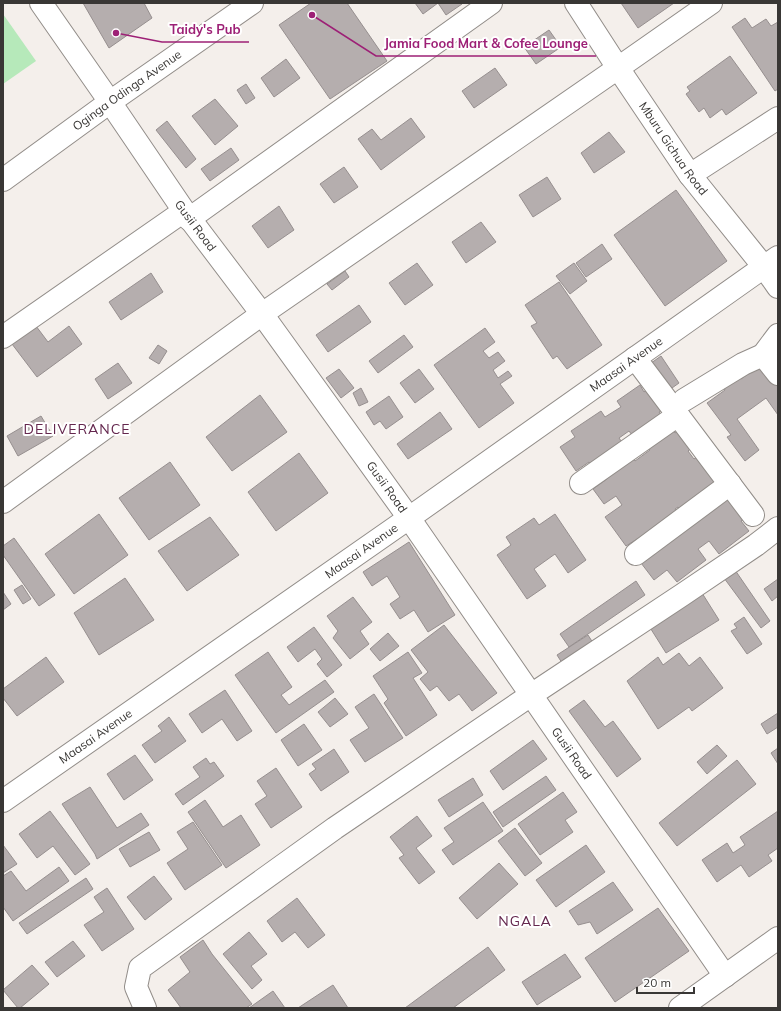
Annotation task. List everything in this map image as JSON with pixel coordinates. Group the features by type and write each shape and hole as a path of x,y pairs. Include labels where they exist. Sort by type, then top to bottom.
{"street":[{"name":"Gusii Road","path":"41,3 187,215 262,314 408,518 725,976"},
{"name":"Oginga Odinga Avenue","path":"3,180 110,102 252,3"},
{"path":"3,337 187,215 491,3"},
{"name":"Mburu Gichua Road","path":"576,3 690,175 771,262 778,287"},
{"path":"3,502 262,314 711,3"},
{"path":"690,175 778,118"},
{"name":"Maasai Avenue","path":"3,801 771,262"},
{"path":"581,483 681,408 743,364 763,354 778,335"},
{"path":"763,354 778,374"},
{"path":"635,358 681,408 730,484 753,515"},
{"path":"636,554 730,484"},
{"path":"145,1008 136,987 140,968 335,828 682,596 778,528"},
{"path":"680,1008 778,938"}],"green space":[{"path":"3,14 36,61 3,84"}],"building":[{"path":"83,3 144,3 152,18 109,48"},
{"path":"311,3 347,3 387,61 330,99 279,25"},
{"path":"415,3 438,3 423,14"},
{"path":"438,3 461,3 462,4 446,15"},
{"path":"621,3 674,3 638,28"},
{"path":"745,18 752,28 766,19 771,26 778,22 778,89 775,91 732,27"},
{"path":"549,30 561,47 536,64 524,47"},
{"path":"730,56 757,93 726,115 722,109 710,118 704,108 699,112 686,94 690,91 687,87"},
{"path":"286,59 300,78 274,97 261,78"},
{"path":"495,68 507,85 474,108 462,91"},
{"path":"246,84 255,98 246,104 237,90"},
{"path":"215,99 238,126 215,145 192,116"},
{"path":"411,118 425,137 381,170 358,139 372,129 381,140"},
{"path":"167,121 196,159 186,168 156,130"},
{"path":"609,132 625,152 594,173 581,153"},
{"path":"231,148 239,160 210,181 201,169"},
{"path":"344,167 358,187 334,203 320,184"},
{"path":"547,177 561,199 533,217 519,195"},
{"path":"676,190 727,261 665,306 614,235"},
{"path":"279,206 294,230 268,248 252,226"},
{"path":"481,222 496,242 466,263 452,242"},
{"path":"602,244 612,259 586,277 576,263"},
{"path":"417,263 433,285 405,305 389,283"},
{"path":"574,263 587,281 570,294 556,276"},
{"path":"345,271 349,277 332,290 327,284"},
{"path":"151,273 163,292 121,320 109,302"},
{"path":"559,282 602,345 567,369 557,356 553,359 531,326 537,323 525,305"},
{"path":"359,305 371,322 328,352 316,335"},
{"path":"36,326 48,342 69,326 82,344 37,377 12,344"},
{"path":"485,328 495,342 483,351 489,358 498,352 505,361 493,370 498,378 508,371 512,376 500,384 514,403 479,428 434,365"},
{"path":"404,335 413,347 378,373 369,361"},
{"path":"158,345 167,351 159,364 149,358"},
{"path":"661,356 679,383 665,393 647,366"},
{"path":"118,363 132,383 108,399 95,379"},
{"path":"762,364 778,387 778,415 766,398 737,419 759,450 745,461 727,437 731,435 707,403 725,390 720,381 735,371 741,379"},
{"path":"339,369 354,388 341,398 326,378"},
{"path":"419,369 434,389 415,403 400,383"},
{"path":"640,385 644,392 653,385 668,407 659,412 664,419 635,439 629,431 619,438 626,448 594,469 589,462 576,471 560,447 575,437 571,431 601,411 605,417 621,407 617,401"},
{"path":"361,388 368,402 359,406 353,393"},
{"path":"260,395 287,432 232,471 206,437"},
{"path":"389,396 403,417 386,429 380,421 374,425 366,412"},
{"path":"440,412 452,429 408,459 397,444"},
{"path":"41,416 53,436 18,456 7,436"},
{"path":"671,427 675,433 683,428 695,445 688,451 694,459 704,452 720,489 684,514 678,507 675,509 682,519 642,547 637,539 626,546 605,517 622,505 616,496 604,504 593,489 607,479 604,474 631,455 635,461 650,450 646,445"},
{"path":"299,453 328,493 276,531 248,492"},
{"path":"170,462 200,505 149,540 119,498"},
{"path":"731,489 751,514 741,521 749,531 719,554 709,541 698,549 706,560 677,582 667,570 654,580 638,559"},
{"path":"99,514 128,555 74,594 45,554"},
{"path":"555,514 586,560 568,573 555,554 534,569 546,586 527,599 497,555 511,545 506,537 534,518 539,525"},
{"path":"210,517 239,555 187,591 158,551"},
{"path":"14,538 55,595 39,606 3,555 3,546"},
{"path":"409,542 455,615 428,632 414,610 400,619 390,604 400,597 387,576 372,586 363,572"},
{"path":"735,570 770,621 761,628 724,578"},
{"path":"125,578 154,620 99,655 74,613"},
{"path":"778,579 778,596 772,601 764,589"},
{"path":"636,581 645,595 569,647 560,634"},
{"path":"22,585 31,599 23,604 14,590"},
{"path":"3,592 11,604 3,610"},
{"path":"702,593 719,620 666,653 649,626"},
{"path":"353,597 372,622 360,631 369,644 350,659 333,638 338,631 327,616"},
{"path":"744,617 762,644 747,654 731,631 737,628 734,624"},
{"path":"444,625 497,693 472,711 459,694 449,701 437,686 430,691 420,679 428,672 411,650"},
{"path":"314,627 342,665 327,677 317,664 322,659 315,649 298,662 287,647"},
{"path":"388,633 399,646 380,661 370,649"},
{"path":"588,635 595,646 564,666 557,655"},
{"path":"268,652 292,687 281,695 289,705 325,680 334,692 276,733 235,675"},
{"path":"408,652 422,673 413,678 437,715 406,736 384,703 388,699 373,676"},
{"path":"679,653 689,666 700,657 723,688 692,711 689,707 658,729 627,681 658,657 663,665"},
{"path":"46,657 64,682 17,716 3,698 3,689"},
{"path":"225,690 252,731 237,741 222,719 202,733 189,714"},
{"path":"374,694 403,738 365,762 350,740 369,728 355,707"},
{"path":"335,698 348,714 330,727 318,712"},
{"path":"584,700 605,727 613,721 641,759 617,777 569,711"},
{"path":"778,713 778,727 767,734 761,724"},
{"path":"169,717 186,741 155,763 142,745 162,731 158,726"},
{"path":"304,724 322,750 298,766 281,740"},
{"path":"533,740 547,759 503,790 490,771"},
{"path":"717,745 727,756 707,774 697,762"},
{"path":"778,748 778,764 771,753"},
{"path":"334,749 349,772 321,791 309,774 316,769 312,764"},
{"path":"135,755 153,780 124,800 107,774"},
{"path":"206,758 210,764 214,762 224,776 183,805 175,794 200,777 193,767"},
{"path":"737,760 756,784 677,846 659,823"},
{"path":"276,768 302,807 271,828 255,804 267,796 257,781"},
{"path":"546,776 556,790 503,827 493,812"},
{"path":"473,778 483,795 449,817 438,800"},
{"path":"90,787 117,828 141,813 149,825 97,859 62,804"},
{"path":"563,792 577,812 565,820 573,832 540,855 518,824"},
{"path":"205,800 223,827 241,815 260,845 226,868 188,812"},
{"path":"483,802 503,831 453,865 442,850 454,842 444,828"},
{"path":"50,811 90,864 75,875 53,846 37,858 19,834"},
{"path":"778,811 778,848 768,855 772,861 749,877 741,865 717,882 702,860 727,843 733,853 745,845 740,837"},
{"path":"417,816 432,836 416,848 435,872 419,884 399,858 404,855 390,837"},
{"path":"193,822 222,865 185,890 167,863 188,849 177,832"},
{"path":"515,828 542,863 525,876 498,841"},
{"path":"149,832 160,850 130,867 119,849"},
{"path":"3,845 17,864 3,873"},
{"path":"586,845 605,872 556,907 536,880"},
{"path":"499,863 518,884 477,919 459,898"},
{"path":"59,867 69,881 13,921 3,907 3,876 11,871 26,891"},
{"path":"154,876 172,899 145,920 127,897"},
{"path":"86,878 93,889 27,934 19,923"},
{"path":"613,882 633,910 597,934 590,922 578,925 569,911"},
{"path":"107,888 134,929 102,951 84,925 104,912 94,897"},
{"path":"297,898 325,935 308,948 295,932 282,942 267,921"},
{"path":"658,908 689,951 615,1002 585,958"},
{"path":"249,932 267,954 251,966 262,980 252,989 223,954"},
{"path":"203,940 212,954 252,1004 246,1008 181,1008 168,990 190,972 180,957"},
{"path":"73,941 85,956 57,977 45,962"},
{"path":"488,947 505,970 453,1008 405,1008"},
{"path":"565,954 581,977 537,1005 522,982"},
{"path":"32,965 49,984 20,1008 18,1008 3,990"},
{"path":"333,985 348,1008 298,1008"},
{"path":"273,991 285,1008 249,1008"}],"place":[{"name":"Jamia Food Mart & Cofee Lounge","path":"312,15"},
{"name":"Taidy's Pub","path":"116,33"}],"district":[{"name":"DELIVERANCE","path":"77,429"},
{"name":"NGALA","path":"525,921"}]}
